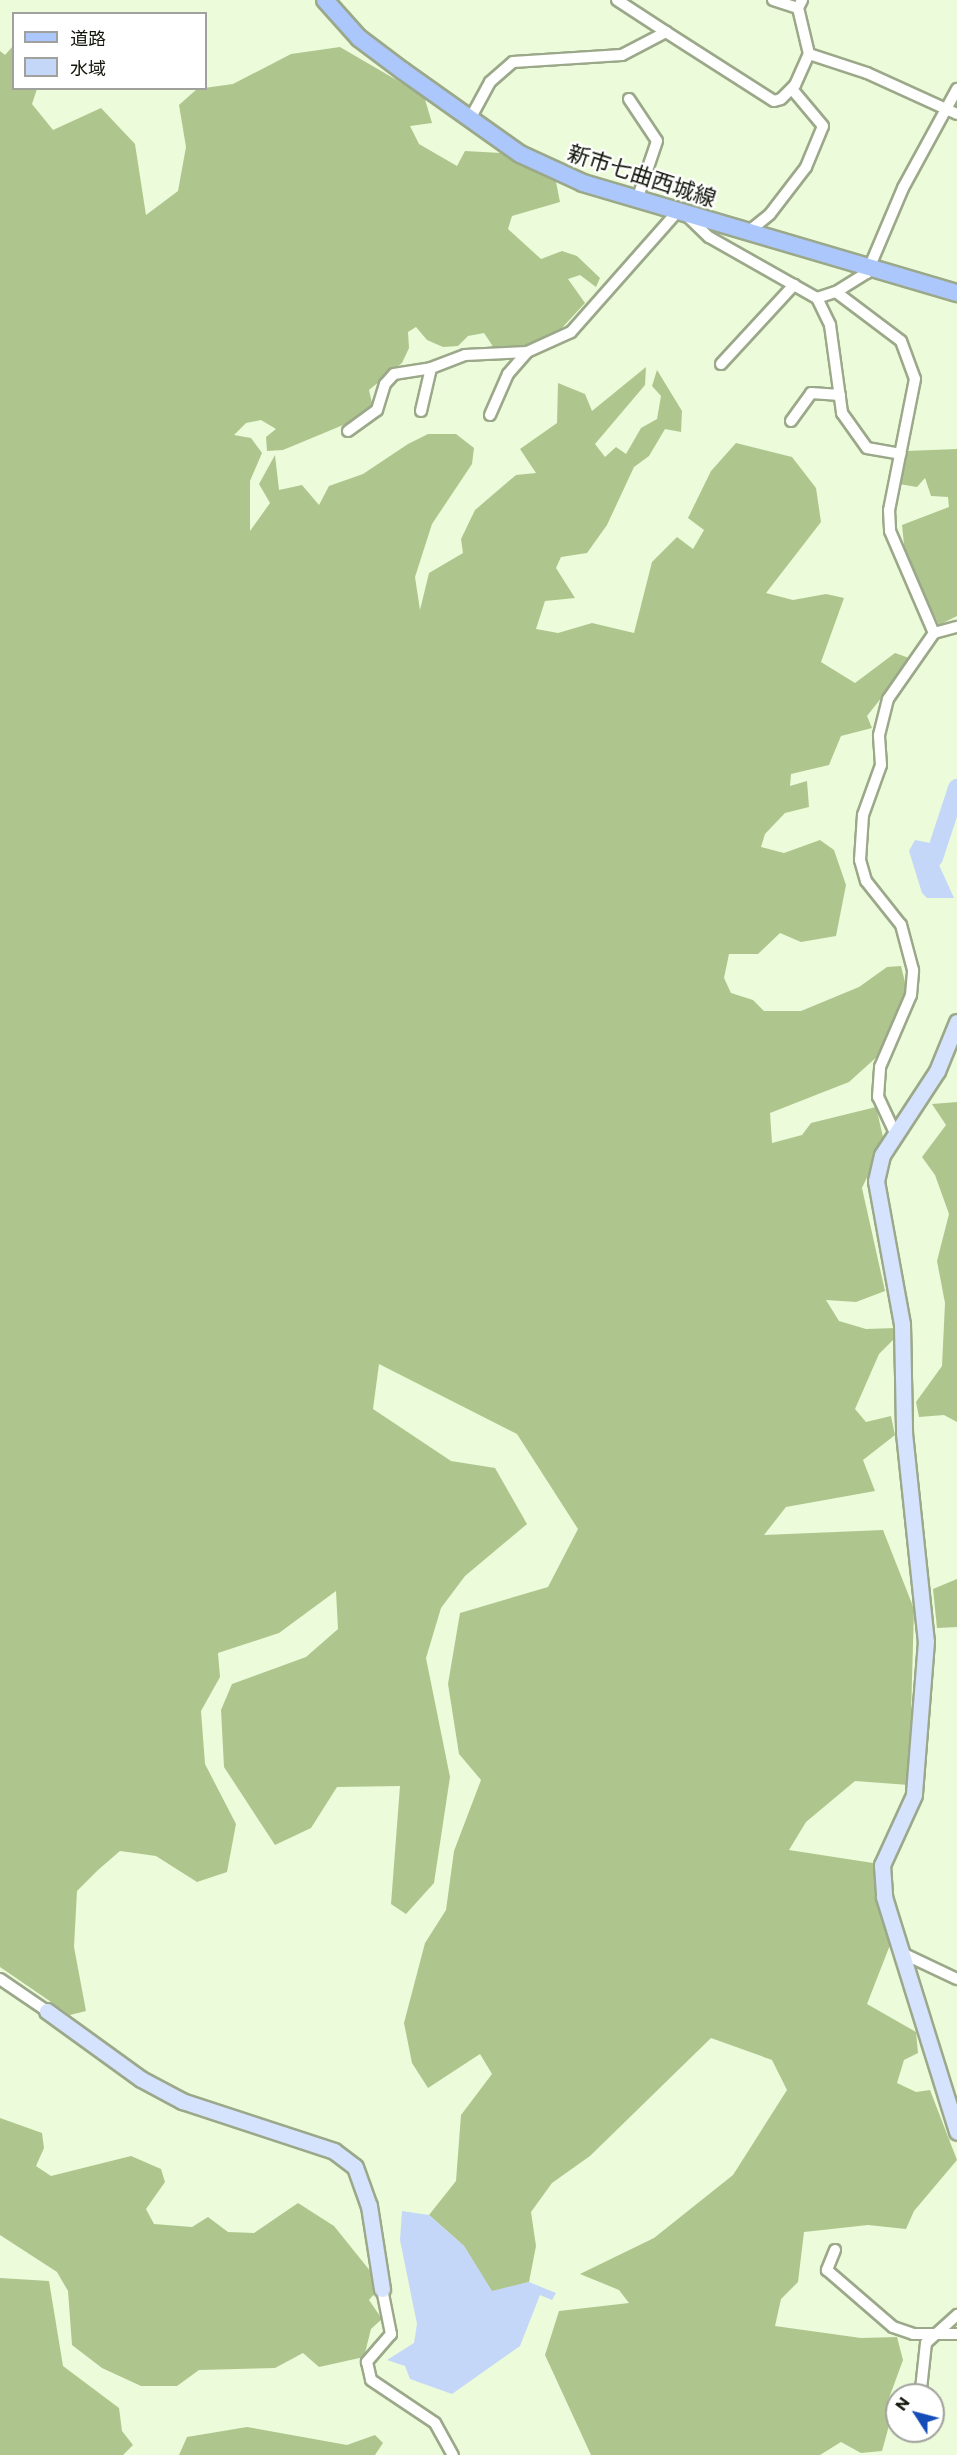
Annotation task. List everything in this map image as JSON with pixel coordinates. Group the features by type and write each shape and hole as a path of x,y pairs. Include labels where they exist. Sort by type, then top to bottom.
{"main road":[{"name":"新市七曲西城線","path":"326,0 359,38 520,154 583,183 868,268 957,292"}],"street":[{"path":"617,0 774,101 792,89 809,54 800,4 773,0"},
{"path":"470,119 490,82 513,62 622,55 666,32"},
{"path":"809,54 867,72 945,111 957,114"},
{"path":"748,232 770,214 806,167 823,126 792,89"},
{"path":"818,298 836,292 868,268 957,89"},
{"path":"628,99 657,141 637,200"},
{"path":"348,431 376,410 385,384 394,374 431,368 465,355 527,352 571,332 682,213 709,237 818,298 830,325 842,413 867,448 900,453"},
{"path":"721,364 794,285"},
{"path":"836,292 901,341 915,391 900,453 890,531 934,633"},
{"path":"489,415 508,374 527,352"},
{"path":"421,411 431,368"},
{"path":"790,421 811,393 840,395"},
{"path":"895,1133 878,1097 880,1067 911,995 913,970 901,925 866,881 860,840 880,765 883,713 934,633 957,627"},
{"path":"957,1022 937,1071 895,1133 876,1181 877,1211 902,1324 904,1433 926,1641 914,1795 882,1865 884,1897 957,2132"},
{"path":"902,1953 957,1979"},
{"path":"0,1979 141,2079 182,2101 334,2151 355,2167 369,2206 391,2334 368,2362 371,2380 435,2423 453,2455"},
{"path":"835,2250 827,2270 893,2327 933,2335 957,2334"},
{"path":"922,2383 926,2343 957,2315"}],"green space":[{"path":"12,47 12,90 37,90 32,104 53,130 101,108 135,144 146,215 178,191 186,147 179,105 196,90 233,84 291,54 340,47 424,96 432,123 410,126 419,144 457,166 465,151 501,153 556,182 560,202 512,216 508,229 541,259 562,251 577,256 600,278 596,287 580,275 568,279 585,303 561,329 512,352 494,348 484,333 468,336 458,346 443,347 427,340 416,327 408,332 409,348 402,363 369,390 373,407 360,418 283,450 267,451 266,437 276,429 261,420 246,423 234,435 251,438 262,453 250,481 250,531 270,503 259,484 275,455 279,490 302,485 319,505 329,486 363,474 408,444 428,434 456,434 474,448 472,464 432,524 415,577 420,610 429,573 463,553 461,539 475,510 516,475 536,473 520,449 557,423 558,383 585,394 592,411 646,367 645,385 595,444 605,457 616,447 626,454 641,428 657,419 661,396 652,386 657,370 682,411 681,432 665,429 649,456 634,467 607,525 587,553 561,557 556,568 575,598 545,601 536,629 558,633 592,623 634,633 652,562 677,537 693,549 704,530 688,518 711,471 736,443 792,457 816,488 821,522 766,593 793,600 826,594 844,598 821,662 855,683 895,653 912,659 867,716 872,728 841,736 829,765 791,774 790,786 807,781 809,807 785,813 765,834 761,847 784,853 820,840 834,850 846,885 836,936 801,942 780,933 758,954 729,954 724,978 731,993 753,1000 764,1011 801,1011 859,987 887,967 901,966 907,990 880,1054 849,1082 770,1113 772,1143 802,1135 811,1123 876,1107 884,1141 862,1188 885,1291 856,1302 826,1300 839,1321 866,1329 896,1328 897,1336 879,1354 855,1409 866,1422 891,1416 895,1435 863,1460 875,1491 786,1507 764,1535 883,1530 914,1609 909,1785 855,1781 806,1822 789,1850 873,1863 876,1902 890,1945 867,2004 916,2032 918,2053 904,2060 897,2083 916,2092 930,2090 957,2160 914,2211 906,2229 868,2225 804,2232 798,2282 781,2299 775,2326 861,2338 897,2337 903,2360 895,2383 885,2383 885,2440 882,2451 861,2453 841,2442 820,2455 591,2455 545,2355 559,2311 629,2303 619,2290 580,2274 654,2238 733,2175 787,2090 772,2060 711,2038 590,2156 552,2183 531,2212 536,2246 529,2282 492,2292 464,2246 429,2215 456,2181 461,2115 492,2074 480,2054 428,2088 412,2063 404,2023 425,1943 446,1910 454,1851 481,1780 459,1754 448,1684 460,1613 548,1587 578,1529 517,1434 379,1364 373,1409 451,1461 495,1468 527,1524 465,1576 441,1608 426,1658 450,1777 434,1883 406,1914 391,1904 400,1786 337,1787 311,1828 275,1845 224,1767 221,1710 232,1684 306,1657 338,1629 336,1591 279,1633 218,1653 220,1677 201,1711 205,1764 236,1824 227,1872 197,1882 156,1856 120,1851 98,1870 77,1891 74,1947 86,2011 70,2015 0,1967 0,51 5,55"},
{"path":"957,449 957,616 939,625 905,554 902,525 949,507 948,497 931,496 925,478 917,487 899,484 906,451"},
{"path":"957,1102 957,1422 944,1415 919,1417 916,1402 942,1366 945,1303 937,1261 949,1214 935,1175 922,1157 946,1125 932,1104"},
{"path":"957,1579 957,1627 937,1628 933,1589"},
{"path":"0,2118 42,2133 44,2148 36,2166 51,2176 131,2156 161,2169 165,2182 146,2209 154,2224 192,2227 208,2217 228,2232 254,2233 298,2203 334,2226 375,2277 375,2293 369,2300 382,2319 371,2329 364,2357 319,2367 303,2353 275,2368 199,2370 177,2386 141,2386 102,2368 72,2345 68,2291 57,2272 0,2235"},
{"path":"0,2278 49,2281 63,2366 119,2408 122,2431 133,2445 123,2455 0,2455"},
{"path":"247,2427 347,2445 375,2435 383,2443 375,2455 179,2455 187,2437"}],"water":[{"path":"915,840 935,844 935,856 954,898 927,898 922,893 909,851"},
{"path":"402,2211 429,2215 464,2246 492,2291 529,2282 556,2293 552,2300 540,2295 520,2346 452,2394 410,2379 405,2366 387,2360 414,2343 417,2324 400,2240"}],"waterway":[{"path":"934,858 957,788"}]}
